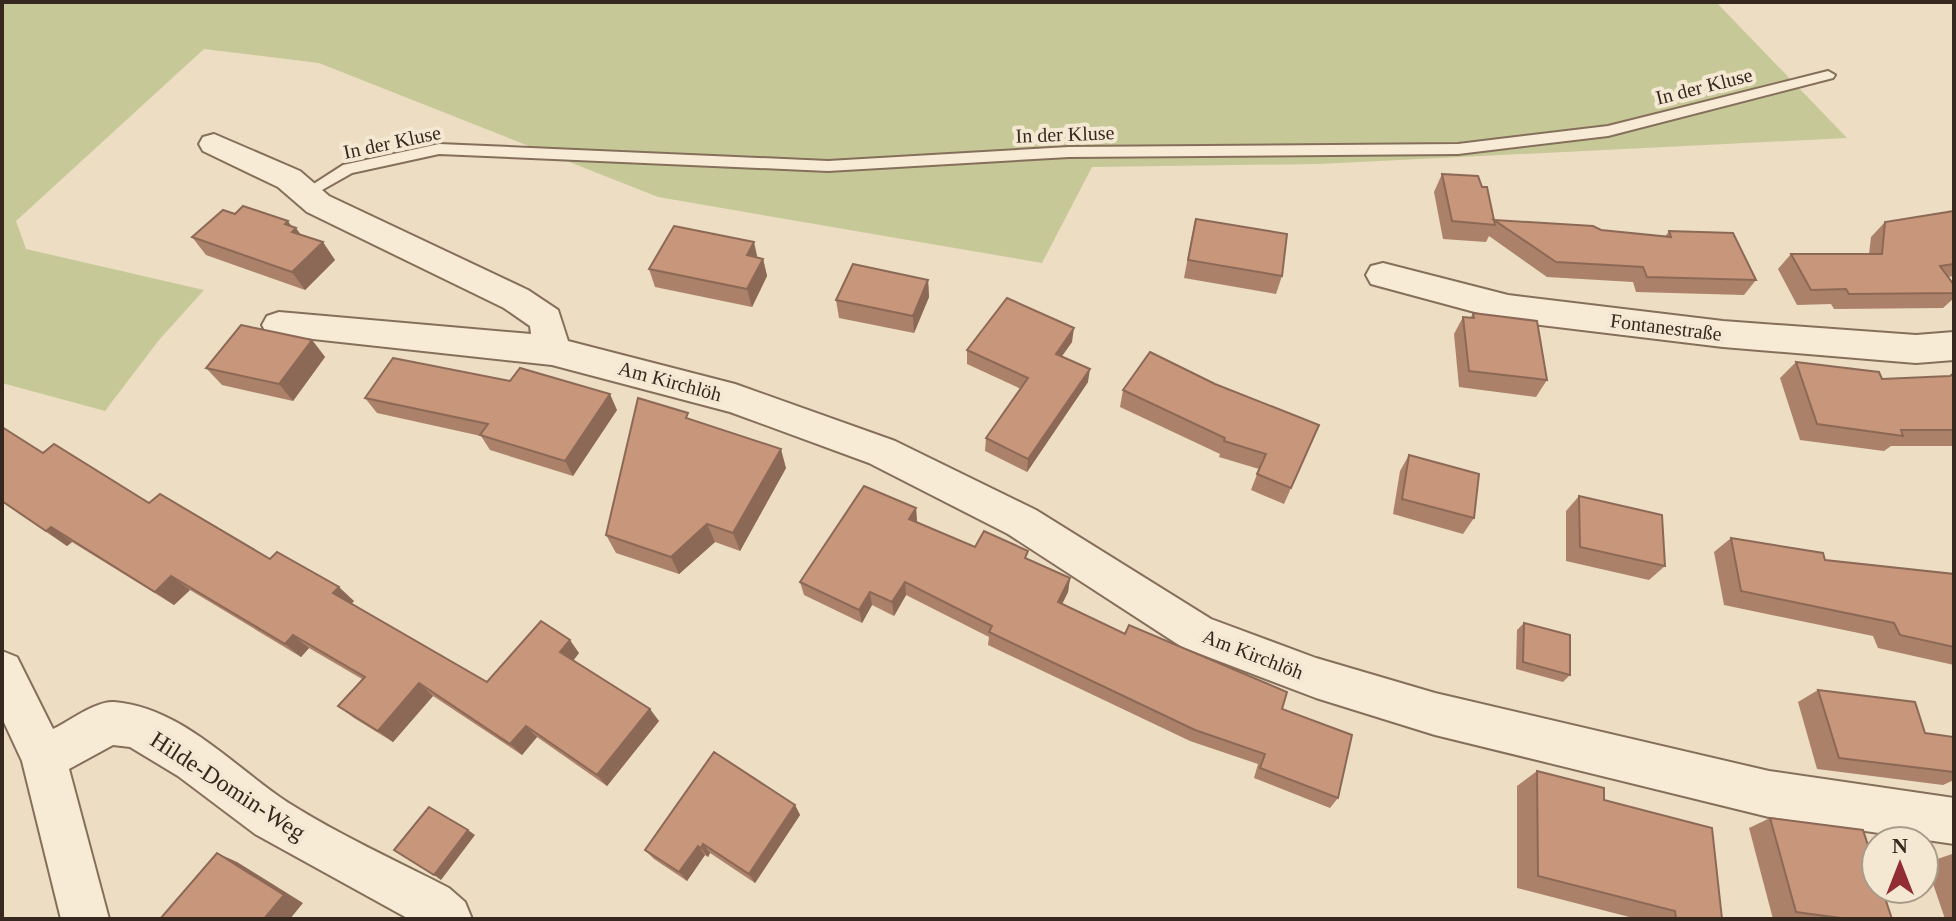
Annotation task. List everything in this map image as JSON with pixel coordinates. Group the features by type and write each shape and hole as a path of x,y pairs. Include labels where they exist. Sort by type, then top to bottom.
{"street":[{"path":"214,144 289,179 318,204 516,299 546,319 552,351"},
{"name":"Fontanestraße","path":"1383,275 1508,308 1723,334 1916,349 1954,346"},
{"name":"Am Kirchlöh","path":"279,325 488,342 552,351 735,399 882,452 1022,522 1197,633 1316,678 1435,714 1769,794 1954,821"},
{"path":"2,671 44,758 85,919"},
{"name":"Hilde-Domin-Weg","path":"44,758 110,723 122,723 155,737 271,818 432,905 448,919"}],"lane":[{"name":"In der Kluse","path":"306,194 348,169 439,149 828,166 1069,152 1458,149 1608,131 1828,75"}],"green space":[{"path":"2,2 1716,2 1847,138 1319,164 1092,167 1042,263 658,197 319,63 204,49 16,221 26,249 204,290 159,340 105,411 2,383"}],"building":[{"path":"1442,174 1478,176 1482,187 1487,187 1495,225 1452,221"},
{"path":"243,206 288,221 285,224 296,228 292,232 323,242 292,272 192,237 223,210 235,214"},
{"path":"1954,211 1954,264 1940,266 1954,285 1954,293 1849,294 1846,289 1811,290 1791,254 1882,254 1885,222"},
{"path":"1196,219 1287,234 1282,276 1188,260"},
{"path":"1494,220 1593,226 1601,230 1671,237 1669,231 1733,233 1756,280 1647,277 1643,267 1556,262"},
{"path":"674,226 754,242 747,255 763,259 747,289 649,269"},
{"path":"853,264 928,280 913,316 836,300"},
{"path":"1007,298 1074,328 1056,354 1090,369 1028,459 986,438 1028,378 967,350"},
{"path":"1473,313 1537,321 1547,380 1469,371 1463,317 1474,318"},
{"path":"241,325 312,340 279,384 206,368"},
{"path":"1150,352 1215,384 1319,425 1291,488 1257,474 1266,454 1224,441 1225,438 1123,390"},
{"path":"393,358 510,381 520,368 610,394 565,461 480,435 488,424 365,398"},
{"path":"1796,362 1879,372 1882,379 1950,376 1954,373 1954,430 1901,430 1903,436 1817,424"},
{"path":"638,398 688,413 686,418 781,449 733,533 707,524 671,557 606,535"},
{"path":"2,427 43,453 54,444 149,503 160,494 270,559 277,552 339,587 333,593 487,682 541,621 570,640 560,652 650,709 597,775 526,726 510,744 419,683 378,731 338,706 365,677 293,635 285,644 171,576 155,592 51,527 46,531 2,501"},
{"path":"1409,455 1479,474 1474,518 1402,499"},
{"path":"864,486 916,508 909,519 975,547 984,531 1028,551 1025,558 1070,578 1058,602 1125,634 1129,625 1287,692 1282,709 1352,735 1338,798 1260,768 1265,754 1195,730 989,632 992,626 905,582 892,602 870,592 859,610 800,582"},
{"path":"1579,496 1662,515 1665,566 1580,547"},
{"path":"1731,538 1823,553 1825,560 1954,574 1954,647 1900,635 1894,623 1741,591"},
{"path":"1524,623 1570,635 1570,675 1523,662"},
{"path":"1818,690 1915,702 1925,733 1954,737 1954,772 1839,758"},
{"path":"714,752 795,805 749,874 703,844 701,848 698,846 679,872 645,850"},
{"path":"1537,771 1604,788 1604,800 1712,828 1722,919 1676,919 1675,911 1538,876"},
{"path":"429,807 468,830 434,875 394,850"},
{"path":"1770,818 1860,830 1860,905 1887,905 1892,919 1848,919 1796,912"},
{"path":"217,853 284,895 264,919 160,919"}]}
